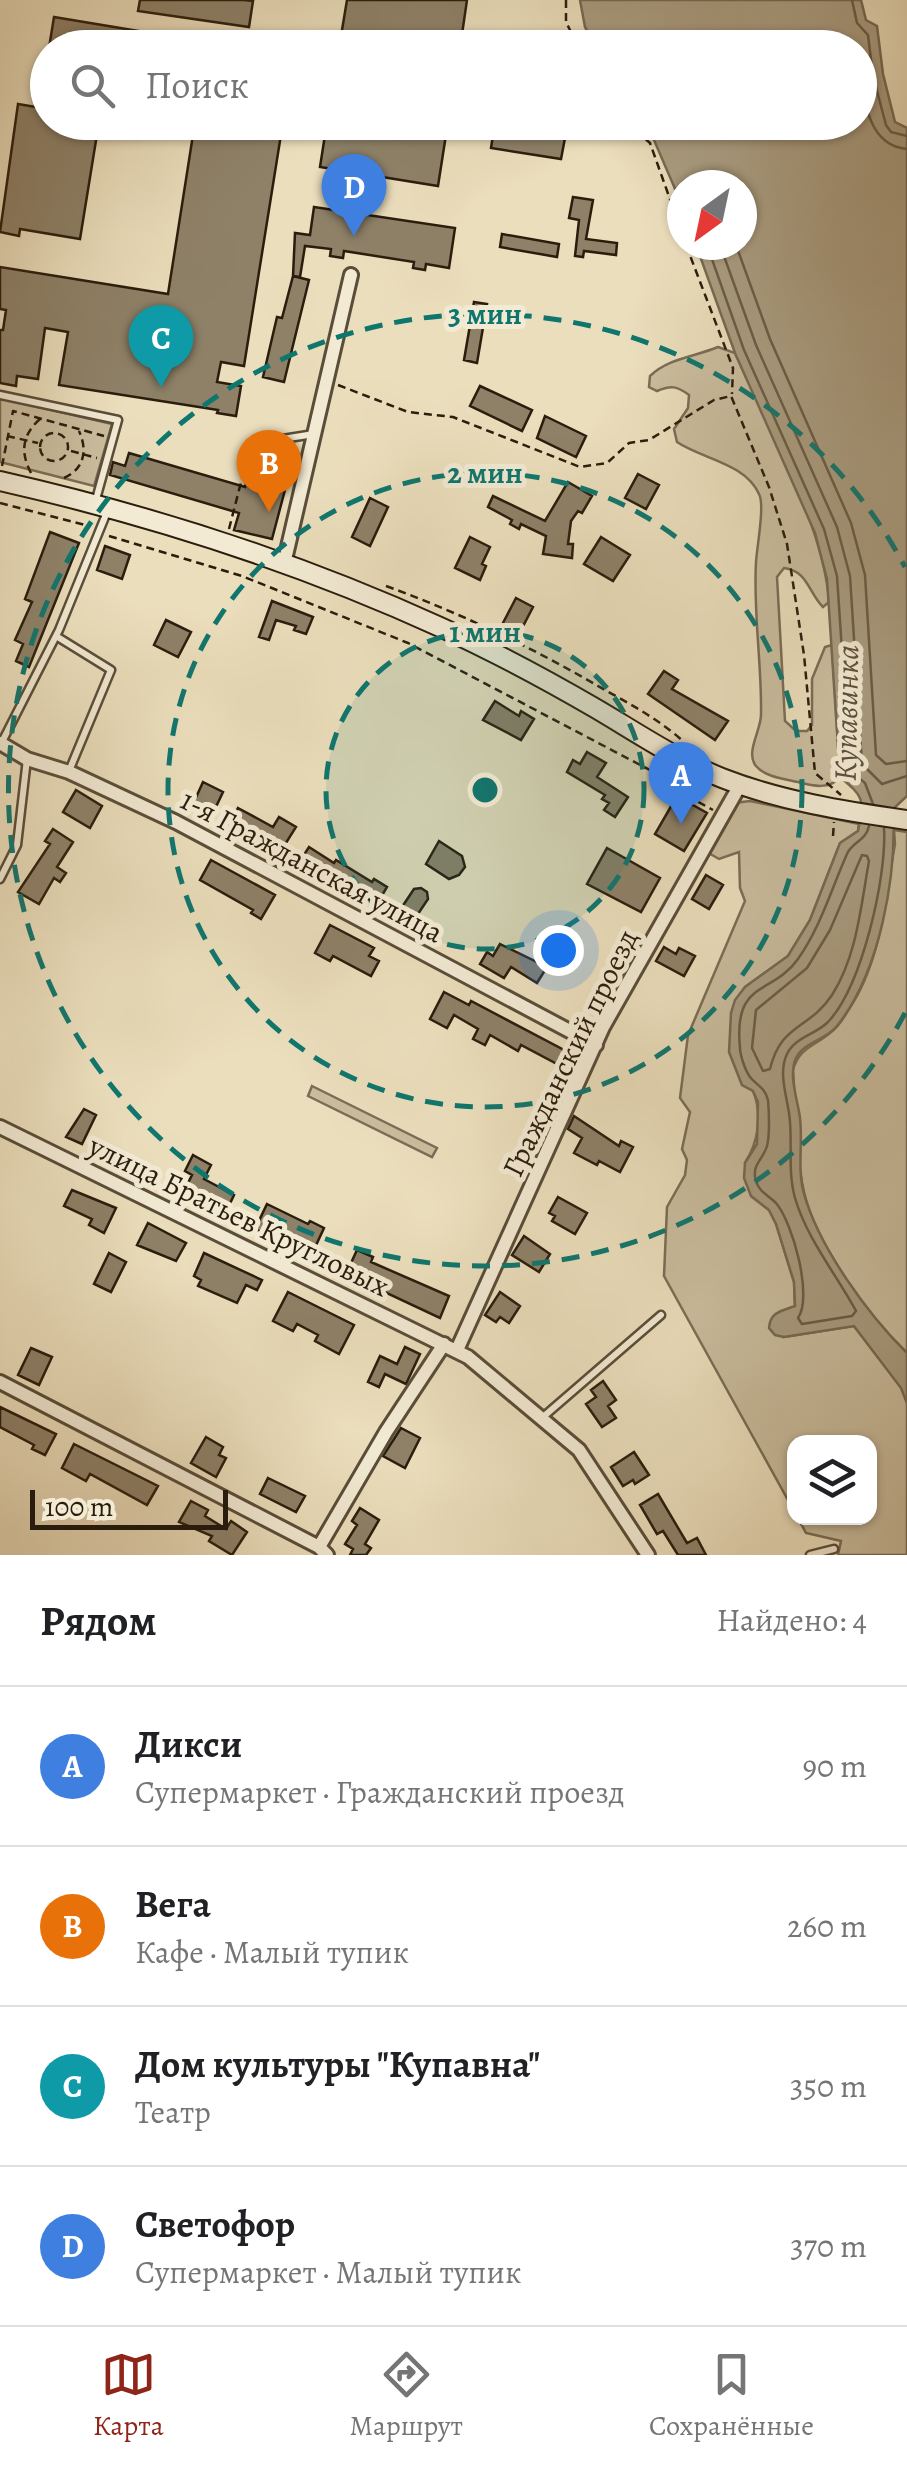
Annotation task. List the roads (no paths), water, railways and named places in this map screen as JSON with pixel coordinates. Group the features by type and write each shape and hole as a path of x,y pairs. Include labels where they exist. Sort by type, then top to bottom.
{"main road":[{"path":"0,481 101,506 284,564 440,627 693,764 740,784 840,809 907,820"}],"street":[{"path":"284,564 351,275"},
{"name":"1-я Гражданская улица","path":"1,743 27,759 69,772 176,822 596,1045"},
{"name":"Гражданский проезд","path":"323,1551 386,1432 450,1347 596,1045 740,784"},
{"name":"улица Братьев Кругловых","path":"0,1127 450,1347 579,1450 648,1555"},
{"path":"0,1382 323,1551"}],"lane":[{"path":"0,395 118,420 98,533 56,636 1,743"},
{"path":"250,444 314,434"},
{"path":"56,636 111,670 69,772"},
{"path":"0,878 17,845 27,759"},
{"path":"542,1418 661,1316"},
{"path":"810,1555 834,1549"}],"water":[{"name":"Купавинка","path":"580,0 861,0 866,20 877,26 895,122 907,128 907,796 893,809 888,893 875,951 864,979 837,1026 800,1053 793,1072 804,1194 821,1236 846,1279 907,1353 907,1403 901,1388 854,1326 784,1337 769,1328 774,1315 795,1306 794,1282 776,1224 769,1210 751,1196 744,1178 745,1163 757,1144 758,1102 753,1091 742,1085 729,1052 731,1013 745,987 788,956 810,920 840,843 858,831 862,805 858,795 840,777 827,579 815,533 735,353 701,260 757,260 757,170 667,170 654,140 877,140 877,30 587,30"}],"place":[{"name":"Светофор","path":"354,236"},
{"name":"Дом культуры \"Купавна\"","path":"161,387"},
{"name":"Вега","path":"269,512"},
{"name":"Дикси","path":"681,824"}]}
